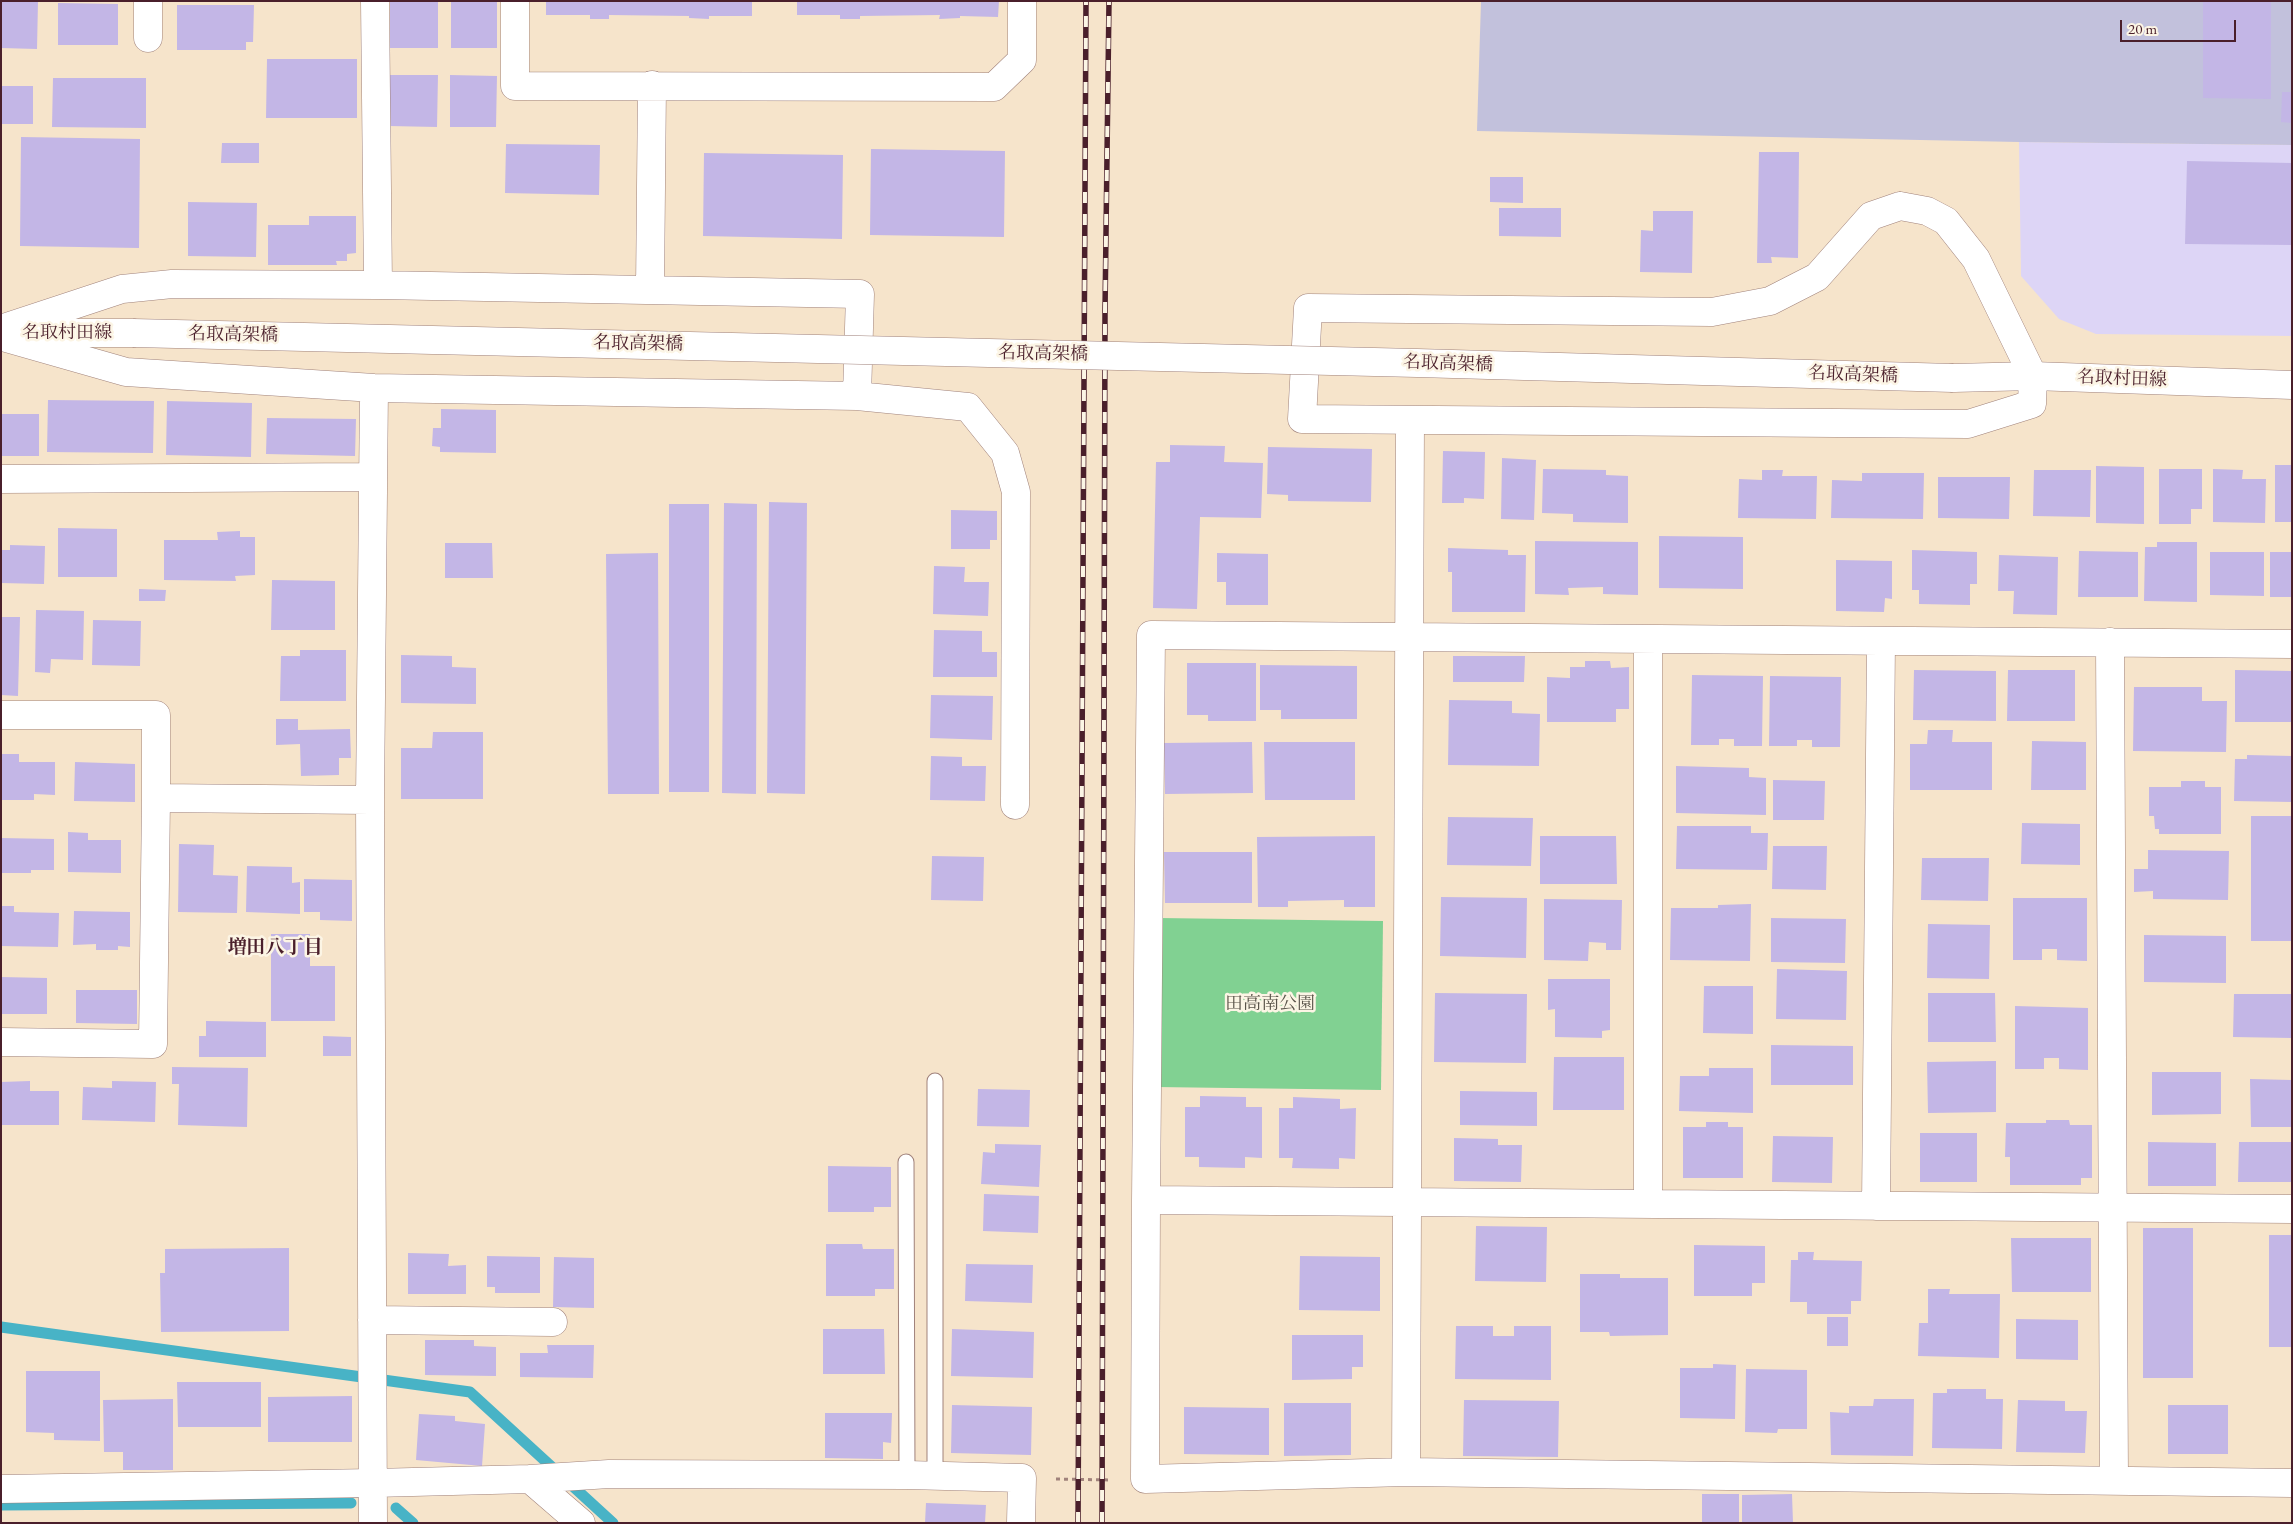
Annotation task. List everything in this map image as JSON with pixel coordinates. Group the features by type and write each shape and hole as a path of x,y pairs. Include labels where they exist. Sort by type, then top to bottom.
{"street":[{"path":"148,1 148,38"},
{"path":"375,1 378,285"},
{"path":"515,1 515,86 994,87 1022,60 1022,1"},
{"path":"650,290 652,85"},
{"path":"1900,206 1927,212 1946,222 1976,259 2033,376 2032,404 1968,424 1302,419 1308,308 1712,312 1770,301 1817,277 1871,216 1900,206"},
{"path":"1,329 122,289 172,284 378,285 860,294 857,396"},
{"name":"名取村田線","path":"1,334 133,333"},
{"name":"名取高架橋","path":"133,333 1397,362 1953,378"},
{"path":"1,334 126,372 374,388 857,396 968,407 1004,453 1016,492 1015,805"},
{"name":"名取村田線","path":"1953,378 2033,376 2292,385"},
{"path":"373,1523 370,800 374,388"},
{"path":"1406,1472 1410,420"},
{"path":"1,479 372,477"},
{"path":"2292,644 1151,635 1146,1200 1146,1479 1406,1472 2292,1483"},
{"path":"1648,639 1648,1204"},
{"path":"1876,1206 1881,641"},
{"path":"2110,642 2114,1480"},
{"path":"1,715 156,714 154,1044 1,1042"},
{"path":"156,798 370,800"},
{"path":"1146,1200 2292,1209"},
{"path":"372,1320 553,1322"},
{"path":"1,1489 555,1478 907,1475 1022,1478 1021,1523"},
{"path":"555,1478 581,1523"}],"lane":[{"path":"935,1081 935,1476"},
{"path":"906,1162 907,1475"}],"path":[{"path":"1022,1478 1146,1479"}],"shaded area":[{"path":"1481,1 2292,1 2292,145 2019,142 1477,131"},
{"path":"2019,142 2292,145 2292,336 2096,334 2059,319 2021,276"}],"green space":[{"name":"田高南公園","path":"1159,918 1383,921 1381,1090 1156,1087"}],"building":[{"path":"1,1 38,1 37,49 1,48"},
{"path":"390,1 438,1 438,48 390,48"},
{"path":"451,1 497,1 497,48 451,48"},
{"path":"546,1 752,1 752,16 709,16 709,19 689,18 689,16 609,15 609,19 590,19 590,15 546,15"},
{"path":"797,1 999,1 998,17 960,16 960,18 939,19 940,15 860,16 860,19 840,19 840,15 797,15"},
{"path":"2203,1 2271,1 2271,99 2203,98"},
{"path":"58,3 118,4 118,45 58,45"},
{"path":"177,5 254,5 253,42 246,42 246,50 177,50"},
{"path":"267,59 357,59 357,118 266,118"},
{"path":"389,75 438,75 437,127 389,126"},
{"path":"450,75 497,76 496,127 450,127"},
{"path":"53,78 146,78 146,128 52,127"},
{"path":"1,86 33,86 33,124 1,124"},
{"path":"2282,92 2292,92 2292,123 2281,122"},
{"path":"21,137 140,139 139,248 20,246"},
{"path":"222,143 259,143 259,163 221,163"},
{"path":"506,144 600,145 599,195 505,193"},
{"path":"871,149 1005,151 1004,237 870,235"},
{"path":"1759,152 1799,152 1798,258 1771,257 1772,263 1757,263"},
{"path":"704,153 843,155 842,239 703,236"},
{"path":"2187,161 2292,163 2292,245 2185,244"},
{"path":"1490,177 1523,177 1523,203 1490,202"},
{"path":"188,202 257,203 256,257 188,256"},
{"path":"1499,208 1561,208 1561,237 1499,236"},
{"path":"1653,211 1693,211 1692,273 1640,272 1641,230 1653,231"},
{"path":"309,216 356,216 356,253 347,254 347,261 336,261 337,265 268,265 268,225 309,225"},
{"path":"48,400 154,401 153,453 47,452"},
{"path":"167,401 252,403 251,457 166,455"},
{"path":"441,409 496,410 496,453 440,452 440,447 432,446 433,428 441,428"},
{"path":"1,414 39,414 39,456 1,456"},
{"path":"267,418 356,419 355,456 266,454"},
{"path":"1170,445 1225,446 1224,462 1263,463 1261,518 1200,517 1197,609 1153,608 1156,462 1170,462"},
{"path":"1268,447 1372,449 1371,502 1288,501 1288,495 1267,494"},
{"path":"1443,451 1485,452 1484,499 1464,498 1464,503 1442,503"},
{"path":"1502,458 1536,460 1534,520 1501,519"},
{"path":"2275,465 2292,465 2292,522 2275,522"},
{"path":"2096,466 2144,467 2144,524 2096,523"},
{"path":"1543,469 1606,470 1606,475 1628,476 1628,523 1573,522 1573,514 1542,513"},
{"path":"2159,469 2202,469 2202,509 2191,509 2191,524 2159,524"},
{"path":"2213,469 2243,470 2242,479 2266,479 2265,523 2213,522"},
{"path":"1762,470 1783,470 1782,476 1817,476 1816,519 1738,518 1739,479 1762,480"},
{"path":"2034,470 2091,470 2090,517 2033,516"},
{"path":"1862,473 1924,473 1923,519 1831,518 1832,480 1862,481"},
{"path":"1938,477 2010,477 2009,519 1938,518"},
{"path":"769,502 807,503 805,794 767,793"},
{"path":"724,503 757,504 756,794 722,793"},
{"path":"669,504 709,504 709,792 669,792"},
{"path":"951,510 997,511 997,540 990,540 990,549 951,549"},
{"path":"58,528 117,529 117,577 58,577"},
{"path":"240,531 240,537 255,537 255,575 235,576 236,581 164,580 164,540 218,540 217,532"},
{"path":"1659,536 1743,537 1743,589 1659,588"},
{"path":"1535,541 1638,542 1638,595 1603,594 1603,587 1568,588 1569,595 1535,594"},
{"path":"2157,542 2197,542 2197,602 2144,601 2145,547 2157,547"},
{"path":"445,543 492,543 493,578 445,578"},
{"path":"10,545 45,546 44,584 1,583 1,550 10,550"},
{"path":"1448,548 1508,550 1508,555 1526,555 1525,612 1452,612 1452,572 1448,572"},
{"path":"1912,550 1977,552 1977,584 1970,584 1970,605 1919,604 1919,590 1912,590"},
{"path":"2079,551 2138,552 2138,597 2078,597"},
{"path":"2210,552 2264,552 2264,596 2210,595"},
{"path":"2270,552 2292,552 2292,597 2270,597"},
{"path":"658,553 659,794 608,794 606,554"},
{"path":"1217,553 1268,554 1268,605 1226,605 1226,582 1217,582"},
{"path":"1999,555 2058,557 2057,615 2013,614 2014,591 1998,591"},
{"path":"1836,560 1892,561 1892,599 1885,598 1884,612 1836,611"},
{"path":"934,566 965,567 964,582 989,582 988,616 933,614"},
{"path":"272,580 335,581 335,630 271,630"},
{"path":"139,589 166,590 165,601 139,601"},
{"path":"36,610 84,611 83,660 51,659 50,673 35,672"},
{"path":"1,617 20,617 18,696 1,695"},
{"path":"93,620 141,621 140,666 92,665"},
{"path":"934,630 982,631 982,652 997,652 997,677 933,677"},
{"path":"300,650 346,650 346,701 280,701 281,656 300,656"},
{"path":"401,655 452,656 452,667 476,668 476,704 401,703"},
{"path":"1453,656 1525,656 1524,682 1453,682"},
{"path":"1585,661 1610,661 1611,668 1629,667 1629,709 1616,709 1616,722 1547,722 1547,677 1570,678 1570,667 1585,667"},
{"path":"1187,663 1256,663 1256,721 1208,721 1208,715 1187,715"},
{"path":"1260,665 1357,666 1357,719 1281,719 1281,710 1260,710"},
{"path":"1914,670 1996,671 1996,721 1913,720"},
{"path":"2008,670 2075,670 2075,721 2007,721"},
{"path":"2235,670 2292,671 2292,722 2235,722"},
{"path":"1692,675 1763,676 1762,746 1734,746 1734,739 1719,739 1719,745 1691,745"},
{"path":"1770,676 1841,677 1840,747 1812,747 1812,740 1797,740 1797,746 1769,746"},
{"path":"2134,687 2202,687 2202,701 2227,701 2226,752 2133,751"},
{"path":"931,695 993,696 992,740 930,738"},
{"path":"1449,700 1512,701 1512,713 1540,714 1539,766 1448,765"},
{"path":"276,719 298,719 298,730 350,729 351,758 339,758 339,775 301,776 300,744 276,745"},
{"path":"1928,730 1953,730 1952,742 1992,742 1992,790 1910,790 1910,744 1927,744"},
{"path":"433,732 483,732 483,799 401,799 401,748 432,748"},
{"path":"2032,741 2086,742 2086,790 2031,790"},
{"path":"1252,742 1253,793 1165,794 1164,743"},
{"path":"1264,742 1355,742 1355,800 1265,800"},
{"path":"1,754 19,754 19,762 55,762 55,795 34,794 34,800 1,800"},
{"path":"2247,755 2292,756 2292,802 2234,801 2235,759 2247,759"},
{"path":"931,756 962,757 962,766 986,766 985,801 930,800"},
{"path":"75,762 135,764 135,802 74,801"},
{"path":"1676,766 1749,768 1749,777 1766,778 1766,815 1676,813"},
{"path":"1773,780 1825,781 1824,820 1773,820"},
{"path":"2181,781 2205,781 2205,787 2221,787 2221,834 2159,834 2159,829 2155,829 2154,816 2149,816 2149,787 2181,787"},
{"path":"2251,816 2292,816 2292,941 2251,941"},
{"path":"1448,817 1533,818 1531,866 1447,865"},
{"path":"2022,823 2080,824 2080,865 2021,864"},
{"path":"1677,826 1751,826 1751,833 1768,833 1767,870 1676,869"},
{"path":"68,832 88,833 88,840 121,840 121,873 68,872"},
{"path":"1375,836 1375,907 1344,907 1344,900 1288,901 1288,907 1258,907 1257,837"},
{"path":"1540,836 1616,836 1617,884 1540,884"},
{"path":"1,838 54,839 54,870 31,870 31,873 1,873"},
{"path":"179,844 214,845 213,875 238,876 237,913 178,912"},
{"path":"1773,846 1827,846 1826,890 1772,889"},
{"path":"2148,850 2229,851 2228,900 2153,899 2153,891 2134,892 2134,869 2148,869"},
{"path":"1164,852 1252,852 1252,903 1165,903"},
{"path":"932,856 984,857 983,901 931,900"},
{"path":"1922,858 1989,858 1988,901 1921,900"},
{"path":"247,866 292,867 292,883 300,882 300,914 246,912"},
{"path":"304,879 352,880 352,921 320,920 320,912 304,912"},
{"path":"1441,897 1527,898 1526,958 1440,956"},
{"path":"2013,898 2087,898 2087,961 2057,960 2057,949 2042,949 2042,960 2013,960"},
{"path":"1544,899 1622,900 1621,950 1606,950 1606,943 1589,942 1588,961 1544,960"},
{"path":"1751,904 1750,961 1670,960 1671,908 1718,908 1718,905"},
{"path":"1,906 14,906 14,912 59,913 58,947 1,946"},
{"path":"74,911 130,912 130,947 118,946 118,950 96,950 96,944 73,945"},
{"path":"1771,918 1846,919 1845,963 1771,962"},
{"path":"1928,924 1990,925 1989,979 1927,978"},
{"path":"271,934 310,934 310,966 335,966 335,1021 271,1021"},
{"path":"2144,935 2226,936 2226,983 2144,982"},
{"path":"1777,969 1847,971 1846,1020 1776,1019"},
{"path":"1,977 47,978 47,1014 1,1014"},
{"path":"1548,979 1610,979 1610,1030 1602,1031 1602,1038 1555,1037 1555,1009 1548,1010"},
{"path":"1704,986 1753,986 1753,1034 1703,1033"},
{"path":"76,990 137,990 137,1024 76,1023"},
{"path":"1435,993 1527,994 1526,1063 1434,1062"},
{"path":"1928,993 1995,993 1996,1042 1928,1042"},
{"path":"2234,994 2292,994 2292,1038 2233,1037"},
{"path":"2015,1006 2088,1008 2088,1070 2059,1069 2059,1058 2044,1058 2044,1069 2015,1069"},
{"path":"206,1021 266,1022 266,1057 199,1057 199,1036 206,1036"},
{"path":"323,1036 351,1037 351,1056 323,1056"},
{"path":"1771,1045 1853,1046 1853,1085 1771,1085"},
{"path":"1554,1057 1624,1057 1624,1110 1553,1110"},
{"path":"1996,1061 1996,1112 1928,1113 1927,1062"},
{"path":"172,1067 248,1068 247,1127 178,1125 179,1084 172,1084"},
{"path":"1709,1068 1753,1068 1753,1113 1679,1111 1680,1076 1709,1076"},
{"path":"2152,1072 2221,1072 2221,1114 2152,1115"},
{"path":"2250,1079 2292,1080 2292,1127 2251,1127"},
{"path":"30,1081 30,1091 59,1091 59,1125 1,1125 1,1082"},
{"path":"112,1081 156,1082 155,1122 82,1120 83,1087 112,1088"},
{"path":"978,1089 1030,1090 1029,1127 977,1126"},
{"path":"1460,1091 1537,1092 1537,1126 1460,1125"},
{"path":"1200,1096 1246,1097 1246,1107 1262,1107 1262,1158 1245,1157 1245,1168 1199,1167 1199,1157 1185,1157 1185,1107 1200,1107"},
{"path":"1293,1097 1340,1099 1340,1109 1356,1108 1355,1159 1339,1158 1339,1169 1292,1168 1293,1158 1279,1158 1279,1108 1293,1108"},
{"path":"2046,1120 2069,1120 2070,1125 2092,1125 2092,1178 2081,1178 2081,1185 2010,1185 2010,1157 2005,1157 2006,1123 2046,1123"},
{"path":"1706,1122 1728,1122 1728,1127 1743,1127 1743,1178 1683,1178 1683,1127 1706,1127"},
{"path":"1920,1133 1977,1133 1977,1182 1920,1182"},
{"path":"1773,1136 1833,1137 1832,1183 1772,1182"},
{"path":"1454,1138 1498,1139 1498,1145 1522,1145 1521,1182 1454,1181"},
{"path":"2148,1142 2216,1143 2216,1186 2148,1186"},
{"path":"2239,1142 2292,1142 2292,1182 2238,1182"},
{"path":"995,1144 1041,1145 1039,1187 981,1184 983,1152 995,1153"},
{"path":"828,1166 891,1167 891,1207 874,1207 874,1212 828,1212"},
{"path":"984,1194 1039,1196 1038,1233 983,1231"},
{"path":"1476,1226 1547,1227 1546,1282 1475,1281"},
{"path":"2143,1228 2193,1228 2193,1378 2143,1378"},
{"path":"2269,1235 2292,1235 2292,1347 2269,1347"},
{"path":"2011,1238 2091,1238 2091,1292 2012,1292"},
{"path":"826,1244 862,1244 863,1249 894,1249 894,1289 875,1289 875,1296 826,1296"},
{"path":"1694,1245 1765,1246 1765,1283 1752,1283 1752,1296 1694,1296"},
{"path":"289,1248 289,1331 161,1332 160,1273 165,1273 165,1249"},
{"path":"1798,1252 1814,1252 1813,1260 1862,1261 1861,1301 1851,1301 1851,1314 1807,1314 1807,1302 1790,1302 1791,1260 1798,1260"},
{"path":"408,1253 449,1254 448,1266 466,1265 466,1294 408,1294"},
{"path":"487,1256 540,1257 540,1293 495,1293 495,1287 487,1287"},
{"path":"1300,1256 1380,1257 1380,1311 1299,1310"},
{"path":"554,1257 594,1258 594,1308 553,1307"},
{"path":"966,1264 1033,1265 1032,1303 965,1301"},
{"path":"1580,1274 1620,1274 1620,1278 1668,1278 1668,1335 1610,1336 1609,1332 1580,1332"},
{"path":"1928,1289 1950,1289 1949,1294 2000,1294 1999,1358 1918,1356 1919,1323 1928,1323"},
{"path":"1827,1317 1848,1317 1848,1346 1827,1346"},
{"path":"2016,1319 2078,1320 2078,1360 2016,1359"},
{"path":"1456,1326 1493,1326 1493,1336 1514,1336 1514,1326 1551,1326 1551,1380 1455,1379"},
{"path":"823,1329 884,1329 885,1374 823,1374"},
{"path":"952,1329 1034,1332 1033,1378 951,1376"},
{"path":"1292,1335 1363,1335 1363,1367 1352,1367 1352,1379 1292,1380"},
{"path":"425,1340 474,1340 474,1346 496,1347 496,1376 425,1375"},
{"path":"547,1345 594,1345 593,1378 520,1377 520,1353 548,1353"},
{"path":"1713,1364 1736,1365 1735,1419 1680,1418 1680,1368 1713,1368"},
{"path":"1746,1369 1807,1370 1807,1429 1778,1429 1777,1433 1745,1432"},
{"path":"26,1371 100,1371 100,1441 54,1440 54,1433 26,1432"},
{"path":"177,1382 261,1382 261,1427 178,1427"},
{"path":"1947,1389 1986,1389 1986,1399 2003,1399 2002,1449 1932,1448 1933,1393 1947,1393"},
{"path":"352,1396 352,1442 268,1442 268,1397"},
{"path":"173,1399 173,1470 123,1470 123,1452 104,1452 103,1400"},
{"path":"1874,1399 1914,1399 1913,1456 1831,1455 1830,1412 1849,1413 1849,1406 1873,1406"},
{"path":"1464,1400 1559,1401 1558,1457 1463,1456"},
{"path":"2018,1400 2065,1401 2065,1411 2087,1411 2085,1453 2016,1452"},
{"path":"1284,1403 1351,1403 1351,1455 1284,1456"},
{"path":"952,1405 1032,1407 1031,1455 951,1453"},
{"path":"2168,1405 2228,1405 2228,1454 2168,1454"},
{"path":"1184,1407 1269,1408 1269,1455 1184,1454"},
{"path":"825,1413 892,1413 891,1443 883,1442 883,1459 825,1458"},
{"path":"419,1414 455,1416 455,1421 485,1424 482,1466 416,1460"},
{"path":"1702,1494 1739,1494 1739,1523 1702,1523"},
{"path":"1792,1494 1793,1523 1742,1523 1742,1495"},
{"path":"926,1503 986,1505 985,1523 925,1523"}],"waterway":[{"path":"1,1327 470,1392 613,1523"},
{"path":"1,1505 351,1503"},
{"path":"396,1508 413,1523"}],"railway":[{"path":"1078,1523 1086,1"},
{"path":"1102,1523 1105,311 1109,1"}],"district":[{"name":"増田八丁目","path":"275,948"}]}
